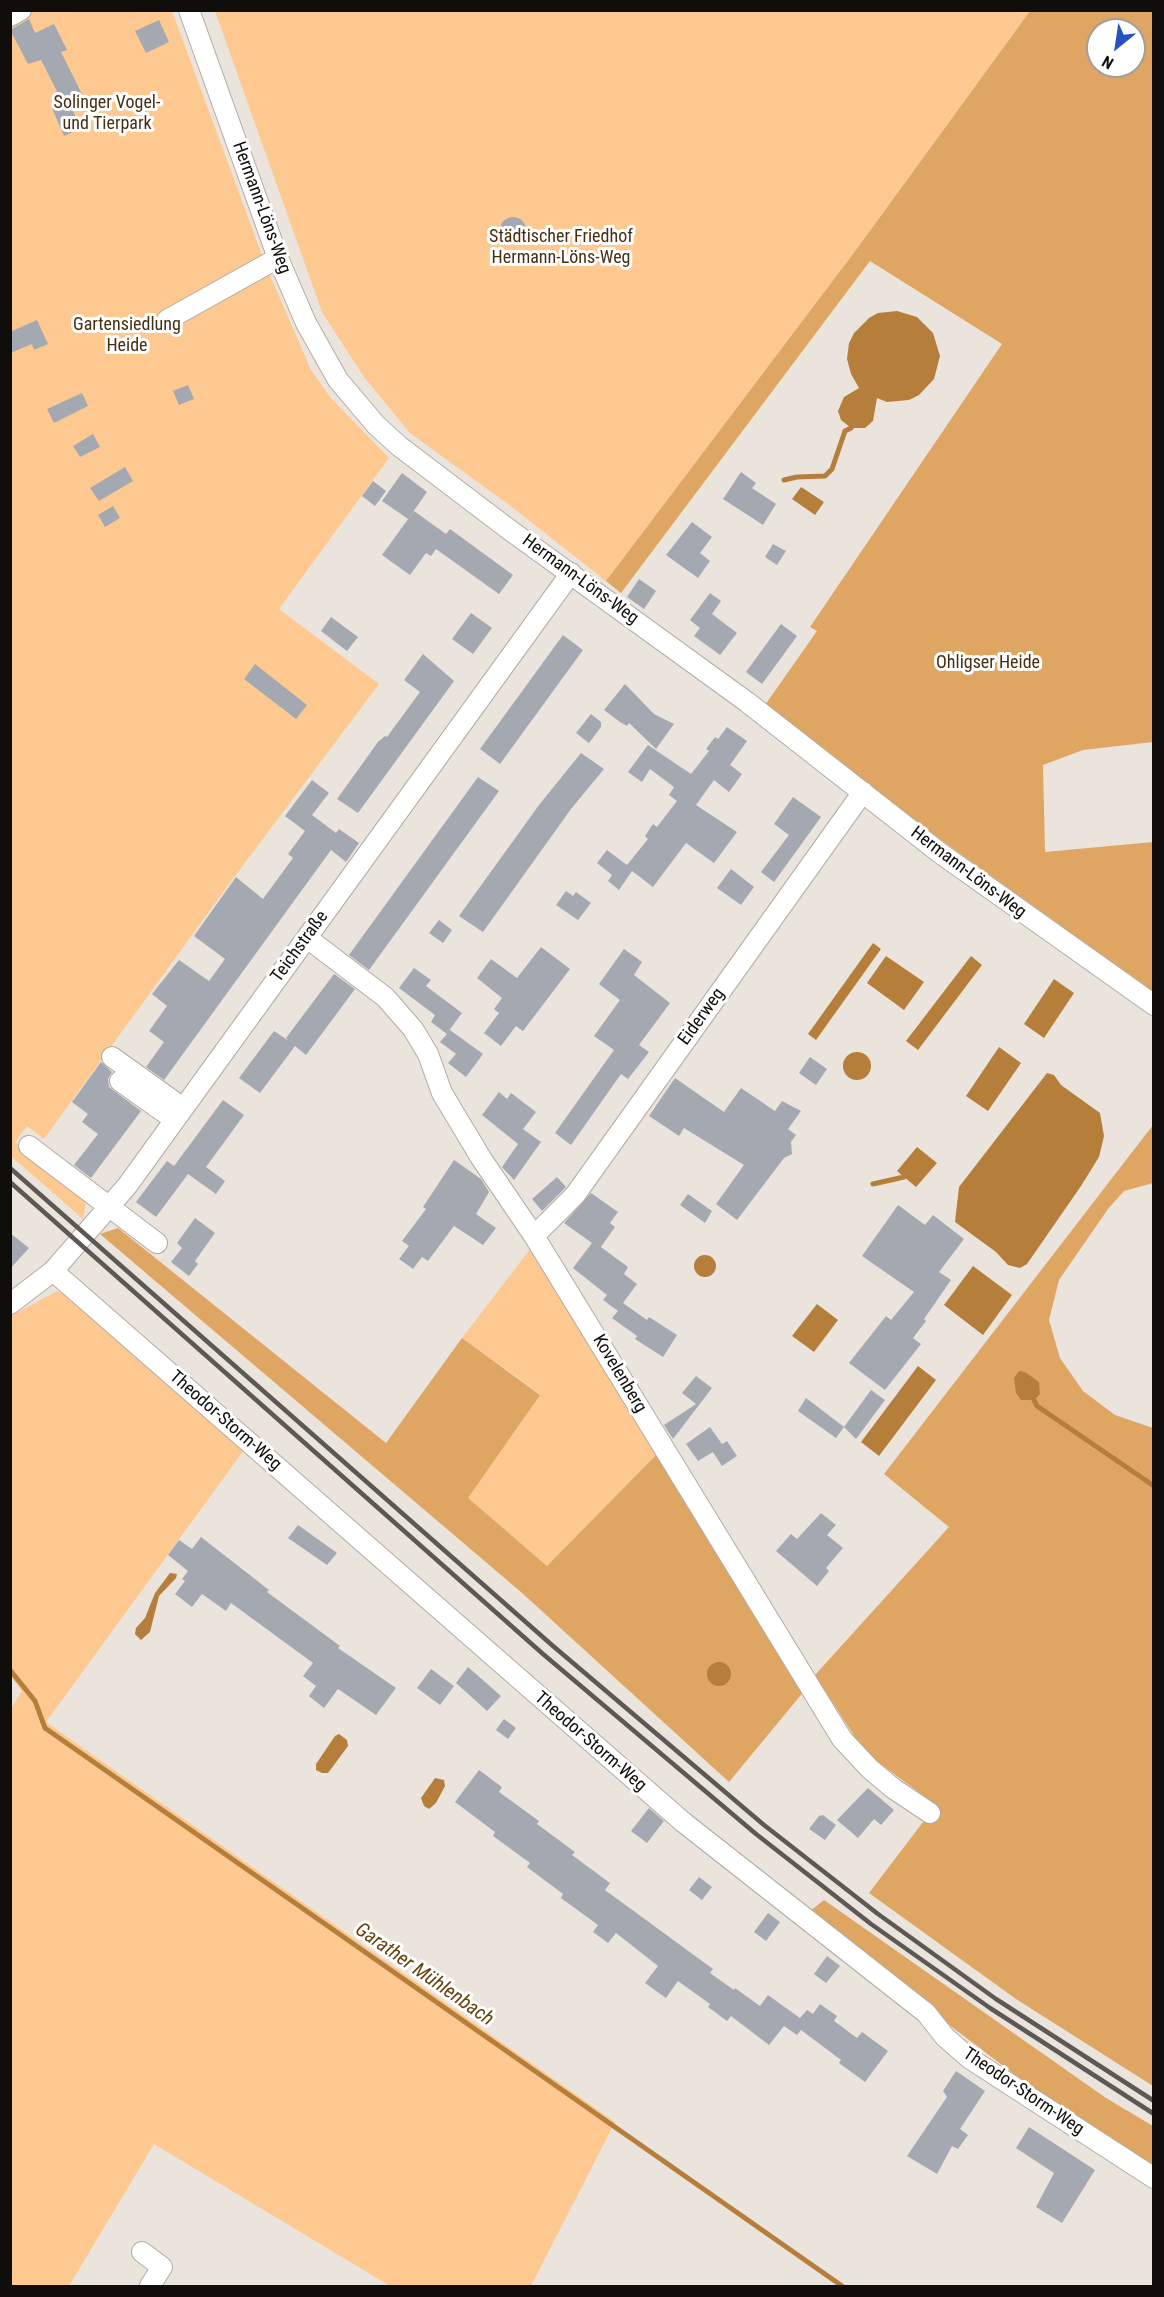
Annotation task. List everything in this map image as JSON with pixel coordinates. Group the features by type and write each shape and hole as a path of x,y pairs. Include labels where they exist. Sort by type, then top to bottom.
{"street":[{"path":"10,16 21,10"},
{"name":"Hermann-Löns-Weg","path":"189,10 278,258 306,323 328,363 356,404 399,446 747,702 1031,920 1154,1005"},
{"path":"167,320 278,258"},
{"name":"Teichstraße","path":"10,1304 53,1271 110,1208 571,573"},
{"name":"Eiderweg","path":"534,1236 575,1195 863,792"},
{"name":"Kovelenberg","path":"307,938 384,997 413,1029 428,1054 442,1092 459,1121 534,1236 842,1738 870,1769 930,1813"},
{"path":"112,1057 179,1114"},
{"path":"120,1081 179,1114"},
{"path":"29,1146 157,1243"},
{"name":"Theodor-Storm-Weg","path":"53,1271 683,1822 926,2013 945,2037 969,2058 1154,2178"},
{"path":"142,2252 162,2267 150,2286"}],"green space":[{"path":"11,11 172,11 266,266 311,370 330,397 389,458 279,609 379,684 229,884 44,1139 27,1126 15,1142 86,1202 83,1219 11,1156"},
{"name":"Städtischer Friedhof Hermann-Löns-Weg","path":"215,11 1030,11 856,250 606,581 512,507 410,433 364,377 322,312"},
{"name":"Ohligser Heide","path":"1030,11 1153,11 1153,742 1083,750 1043,765 1045,852 1153,842 1153,992 930,832 765,705 817,631 810,627 1002,344 870,261 621,593 606,581 856,250"},
{"path":"1153,1125 1153,1183 1124,1191 1108,1209 1059,1280 1049,1320 1060,1358 1083,1391 1115,1415 1153,1428 1153,2086 1016,1999 869,1893 936,1805 878,1762 858,1742 815,1675 949,1527 884,1474"},
{"path":"118,1228 386,1443 462,1338 540,1395 468,1498 547,1566 656,1455 805,1690 729,1782 521,1592 100,1234"},
{"path":"531,1248 656,1455 547,1566 467,1498 540,1394 462,1338"},
{"path":"57,1291 76,1300 244,1450 46,1722 615,2122 531,2286 390,2286 154,2144 69,2286 11,2286 10,1710 22,1691 10,1676 11,1316"},
{"path":"824,1900 1106,2098 1153,2126 1153,2172 1110,2147 902,1989 810,1911"}],"shaded area":[{"path":"897,311 917,317 933,333 940,356 934,379 919,395 909,400 887,402 877,398 873,421 865,428 851,428 841,420 838,411 844,397 859,388 851,374 847,359 849,343 854,333 869,318 878,313"},
{"path":"801,487 824,502 815,515 792,499"},
{"path":"873,943 881,949 816,1040 808,1034"},
{"path":"886,956 924,982 904,1010 867,983"},
{"path":"971,956 982,965 918,1050 906,1041"},
{"path":"1054,979 1074,993 1044,1038 1024,1024"},
{"path":"999,1047 1021,1063 988,1111 966,1096"},
{"path":"857,1052 867,1056 871,1066 867,1076 857,1080 847,1076 843,1066 847,1056"},
{"path":"1047,1073 1054,1075 1061,1085 1100,1113 1104,1136 1099,1157 1081,1186 1027,1264 1020,1268 1008,1265 996,1252 955,1222 959,1187"},
{"path":"917,1147 937,1163 916,1187 897,1171"},
{"path":"705,1255 713,1258 716,1266 713,1274 705,1277 697,1274 694,1266 697,1258"},
{"path":"973,1266 1012,1295 983,1335 944,1305"},
{"path":"817,1304 838,1320 814,1352 792,1336"},
{"path":"918,1366 936,1380 879,1456 861,1442"},
{"path":"1019,1371 1025,1372 1039,1382 1040,1394 1034,1400 1021,1400 1016,1393 1014,1378"},
{"path":"170,1573 177,1574 176,1578 159,1596 150,1632 141,1640 135,1634 136,1628 145,1618 155,1593"},
{"path":"719,1662 727,1666 731,1674 727,1682 719,1686 711,1682 707,1674 711,1666"},
{"path":"339,1734 347,1740 348,1746 328,1773 316,1770 316,1764 335,1736"},
{"path":"435,1778 444,1780 445,1786 436,1803 429,1809 424,1806 421,1798"}],"building":[{"path":"29,19 35,33 54,24 67,50 61,52 87,104 73,111 81,128 64,136 52,108 63,103 41,60 28,64 10,30"},
{"path":"159,20 169,42 146,53 135,31"},
{"path":"513,217 522,221 526,230 522,239 513,243 504,239 500,230 504,221"},
{"path":"37,320 48,344 34,350 32,344 10,353 10,332"},
{"path":"188,385 194,399 179,405 173,391"},
{"path":"82,393 88,406 54,423 47,409"},
{"path":"93,434 100,447 80,457 73,446"},
{"path":"125,467 133,481 99,501 90,488"},
{"path":"741,472 756,483 752,488 776,504 763,525 723,499"},
{"path":"402,473 427,492 408,519 382,501"},
{"path":"373,481 386,491 375,506 362,496"},
{"path":"113,506 120,518 105,527 98,515"},
{"path":"414,511 446,534 450,529 513,575 499,594 436,549 431,556 426,553 410,575 382,555"},
{"path":"692,522 712,537 700,553 710,561 698,578 666,555"},
{"path":"773,544 786,551 777,565 765,557"},
{"path":"639,579 656,591 644,609 627,597"},
{"path":"710,593 721,601 712,614 737,633 720,655 694,636 700,628 690,620"},
{"path":"471,613 492,628 473,654 452,639"},
{"path":"331,617 358,637 347,651 321,631"},
{"path":"781,624 797,636 762,684 746,672"},
{"path":"563,635 583,650 500,764 480,749"},
{"path":"423,654 454,681 358,813 337,799 378,742 385,736 387,737 420,692 404,680"},
{"path":"255,664 307,705 296,719 244,679"},
{"path":"625,684 654,714 674,724 656,749 629,723 627,726 604,710"},
{"path":"591,714 601,722 601,727 589,743 576,733"},
{"path":"727,727 747,741 730,765 742,774 729,792 714,780 696,805 737,832 714,863 686,843 653,887 632,871 619,890 608,881 612,875 597,863 607,850 627,865 648,839 645,836 653,824 657,827 677,801 669,795 674,787 650,769 642,782 628,772 648,745 691,774 709,751 706,749 715,737 718,739"},
{"path":"581,753 604,769 571,809 483,932 459,916 539,805"},
{"path":"478,777 499,791 369,970 349,955"},
{"path":"312,780 329,793 312,815 336,833 339,829 359,843 346,862 331,850 164,1080 146,1067 164,1042 149,1031 167,1006 152,994 179,960 209,981 225,959 194,936 236,877 263,899 293,858 288,854 305,831 285,816"},
{"path":"793,797 821,817 774,882 761,872 789,835 774,824"},
{"path":"731,869 754,887 741,905 717,888"},
{"path":"566,891 573,896 576,892 591,903 578,920 556,905"},
{"path":"439,920 452,930 443,943 429,933"},
{"path":"541,947 570,969 523,1031 516,1026 501,1046 484,1033 499,1013 494,1009 502,998 477,978 491,959 517,978"},
{"path":"624,949 642,962 634,975 670,1003 639,1045 649,1052 628,1079 621,1074 571,1145 555,1133 614,1050 594,1036 620,1000 599,984"},
{"path":"414,968 431,980 426,986 462,1013 448,1032 450,1030 483,1054 466,1077 448,1063 456,1054 440,1042 447,1034 431,1022 435,1015 399,988"},
{"path":"334,974 355,989 306,1055 295,1046 260,1093 239,1078 274,1031 289,1041 286,1038"},
{"path":"810,1057 827,1069 816,1085 799,1073"},
{"path":"101,1062 112,1072 108,1079 109,1087 141,1111 91,1178 74,1165 98,1134 82,1122 88,1114 72,1102"},
{"path":"675,1078 724,1112 741,1088 775,1111 782,1101 801,1111 788,1129 796,1135 791,1142 792,1154 784,1158 737,1220 716,1204 744,1165 684,1128 679,1136 649,1116"},
{"path":"499,1092 507,1099 511,1093 536,1112 523,1129 541,1142 514,1180 502,1167 518,1144 482,1115"},
{"path":"223,1100 244,1115 206,1167 225,1181 216,1194 188,1174 156,1217 136,1202 167,1161 174,1166"},
{"path":"454,1160 481,1179 489,1192 476,1214 496,1228 483,1245 454,1226 428,1261 422,1257 413,1269 399,1259 409,1246 402,1241 426,1209 423,1207"},
{"path":"557,1177 566,1187 542,1211 532,1199"},
{"path":"591,1193 618,1212 610,1223 615,1227 601,1247 628,1267 624,1274 637,1284 623,1303 647,1320 649,1317 677,1335 663,1357 635,1339 637,1336 612,1318 618,1311 603,1300 607,1295 573,1268 592,1243 564,1223"},
{"path":"688,1194 712,1211 705,1223 680,1205"},
{"path":"898,1205 925,1225 933,1215 964,1239 939,1272 951,1280 913,1338 921,1344 885,1390 849,1363 886,1316 891,1320 914,1292 862,1256"},
{"path":"195,1218 215,1233 195,1261 198,1264 189,1276 171,1262 182,1248 177,1243"},
{"path":"10,1233 29,1248 10,1269"},
{"path":"696,1376 712,1388 673,1439 664,1425 696,1404 682,1393"},
{"path":"871,1390 885,1400 856,1439 844,1427"},
{"path":"806,1398 844,1427 836,1438 798,1411"},
{"path":"710,1427 722,1444 727,1441 737,1456 722,1466 713,1452 698,1461 686,1444"},
{"path":"821,1513 836,1525 827,1535 843,1548 826,1568 829,1571 817,1586 776,1551 791,1534 797,1539"},
{"path":"298,1525 337,1553 327,1565 288,1538"},
{"path":"201,1537 269,1590 267,1592 340,1646 338,1648 396,1688 376,1715 338,1689 324,1708 309,1696 316,1686 303,1676 313,1663 231,1603 226,1611 202,1594 192,1607 175,1594 185,1581 182,1579 188,1571 168,1555 179,1540 192,1549"},
{"path":"468,1667 501,1696 487,1711 456,1683"},
{"path":"431,1669 454,1686 440,1705 417,1688"},
{"path":"504,1719 516,1728 508,1739 496,1730"},
{"path":"479,1770 502,1787 499,1792 539,1821 537,1824 575,1852 572,1855 610,1883 605,1890 713,1969 710,1973 734,1990 735,1988 760,2006 768,1995 800,2018 807,2010 813,2014 820,2004 837,2016 834,2021 857,2038 862,2032 888,2051 865,2082 839,2063 841,2060 801,2030 797,2035 784,2026 769,2045 731,2016 727,2021 708,2007 710,2004 678,1981 666,1998 645,1983 658,1966 616,1933 608,1943 593,1932 598,1925 561,1898 563,1894 527,1867 530,1863 493,1836 495,1832 455,1802"},
{"path":"868,1788 894,1810 881,1825 874,1819 858,1838 837,1820"},
{"path":"649,1808 664,1821 647,1843 631,1831"},
{"path":"823,1815 836,1825 825,1840 809,1829 819,1816"},
{"path":"699,1877 712,1887 702,1900 689,1890"},
{"path":"768,1913 780,1922 766,1941 754,1932"},
{"path":"827,1956 840,1966 826,1983 814,1974"},
{"path":"956,2071 985,2091 960,2129 968,2135 958,2149 952,2146 937,2174 907,2156 947,2097 943,2091"},
{"path":"1029,2127 1095,2170 1062,2223 1036,2207 1054,2173 1016,2148"}],"waterway":[{"path":"784,480 825,476 832,469 845,431 851,428"},
{"path":"873,1184 904,1177"},
{"path":"1034,1400 1037,1406 1154,1486"},
{"name":"Garather Mühlenbach","path":"10,1670 35,1701 45,1728 842,2286"}],"railway":[{"path":"10,1168 553,1646 764,1825 878,1914 996,1999 1154,2101"},
{"path":"10,1182 543,1654 756,1834 871,1924 990,2008 1154,2114"}],"park label":[{"name":"Solinger Vogel- und Tierpark","path":"107,113"},
{"name":"Gartensiedlung Heide","path":"127,335"}]}
